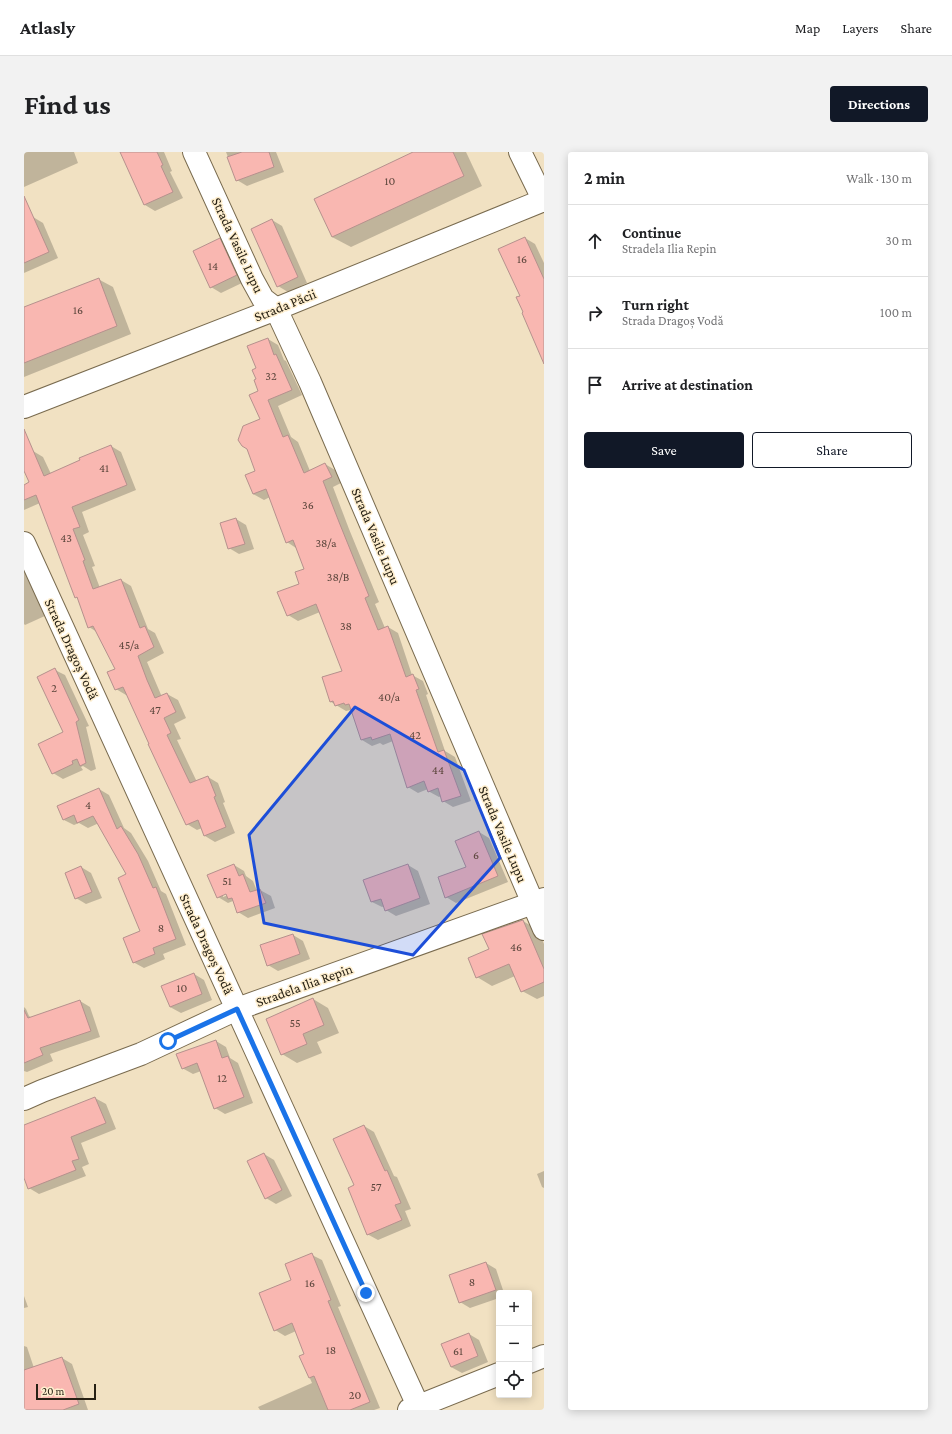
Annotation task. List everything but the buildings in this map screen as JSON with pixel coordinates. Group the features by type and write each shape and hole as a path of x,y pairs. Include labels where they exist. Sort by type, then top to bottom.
{"street":[{"name":"Strada Vasile Lupu","path":"194,152 252,279 264,299 276,309 310,382 538,902 544,929"},
{"path":"520,152 544,200"},
{"name":"Strada Păcii","path":"24,407 276,309 544,200"},
{"name":"Strada Dragoș Vodă","path":"24,543 237,1009 416,1409"},
{"name":"Stradela Ilia Repin","path":"24,1099 141,1054 237,1009 538,902"},
{"path":"532,1361 544,1356"},
{"path":"416,1409 496,1375"}],"highlighted area":[{"path":"355,707 464,770 500,858 413,955 264,923 249,835"}],"route":[{"path":"168,1041 237,1009 366,1293"}]}
